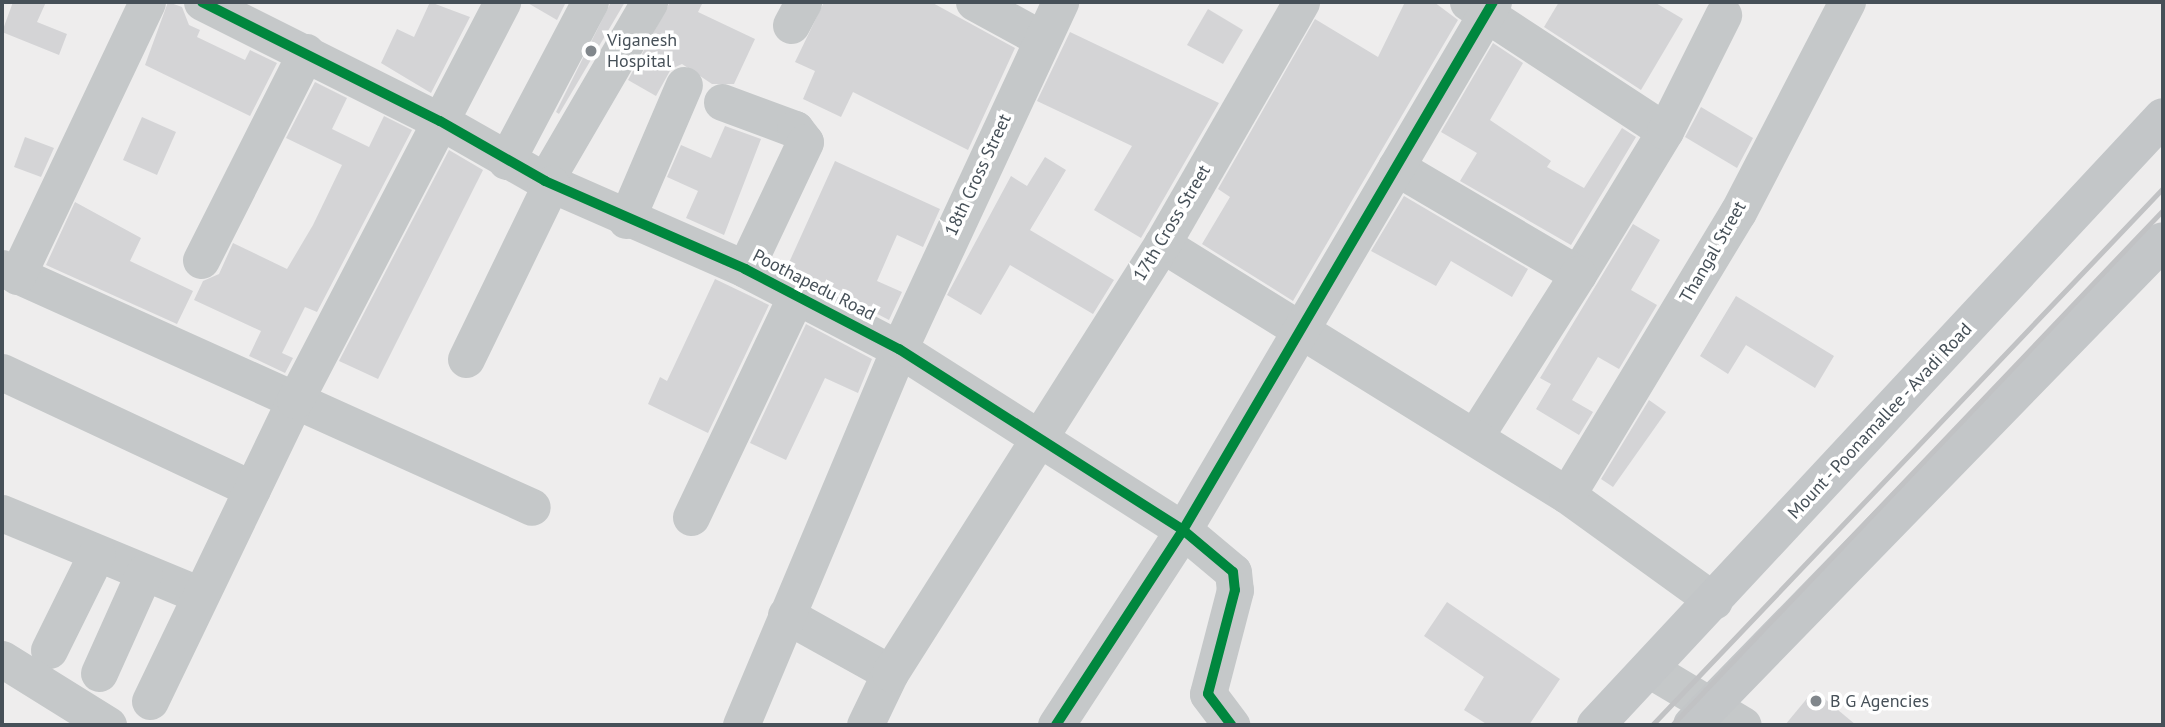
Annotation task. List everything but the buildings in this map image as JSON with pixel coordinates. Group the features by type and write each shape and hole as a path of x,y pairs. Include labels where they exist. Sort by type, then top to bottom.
{"main road":[{"name":"Mount - Poonamallee - Avadi Road","path":"1596,725 2163,117"},
{"path":"1701,716 2163,241"}],"street":[{"path":"147,2 10,272 532,507"},
{"path":"150,701 198,594 295,400 502,2"},
{"path":"506,161 590,2"},
{"path":"466,359 548,183 649,2"},
{"path":"974,2 1040,38"},
{"name":"18th Cross Street","path":"741,725 899,349 1040,38 1060,2"},
{"name":"17th Cross Street","path":"865,725 890,673 1035,438 1162,244 1301,2"},
{"name":"Thangal Street","path":"1567,495 1738,212 1847,2"},
{"name":"Poothapedu Road","path":"212,4 440,121 548,183 626,220 745,269 899,349 1183,530 1233,572 1235,590 1209,694 1231,725"},
{"path":"1056,725 1183,530 1396,167 1483,5 1665,131"},
{"path":"1475,436 1665,131 1723,15"},
{"path":"201,260 306,51"},
{"path":"626,220 684,85"},
{"path":"722,102 795,129 805,142 745,269"},
{"path":"1396,167 1578,274"},
{"path":"1162,244 1302,327 1567,495 1714,601"},
{"path":"691,517 797,294"},
{"path":"2,372 252,489"},
{"path":"2,513 198,594"},
{"path":"48,650 97,553"},
{"path":"99,673 144,573"},
{"path":"786,615 890,673"},
{"path":"2,659 108,725"},
{"path":"1649,669 1701,716 1743,725"}],"railway":[{"path":"1652,725 2163,188"},
{"path":"1672,725 2163,210"}],"cycle path":[{"path":"202,2 440,121 545,181 745,269 899,349 1183,530 1233,572 1235,590 1208,694 1231,725"},
{"path":"1056,725 1183,530 1493,2"}],"place":[{"name":"Viganesh Hospital","path":"591,51"},
{"name":"B G Agencies","path":"1816,701"}]}
